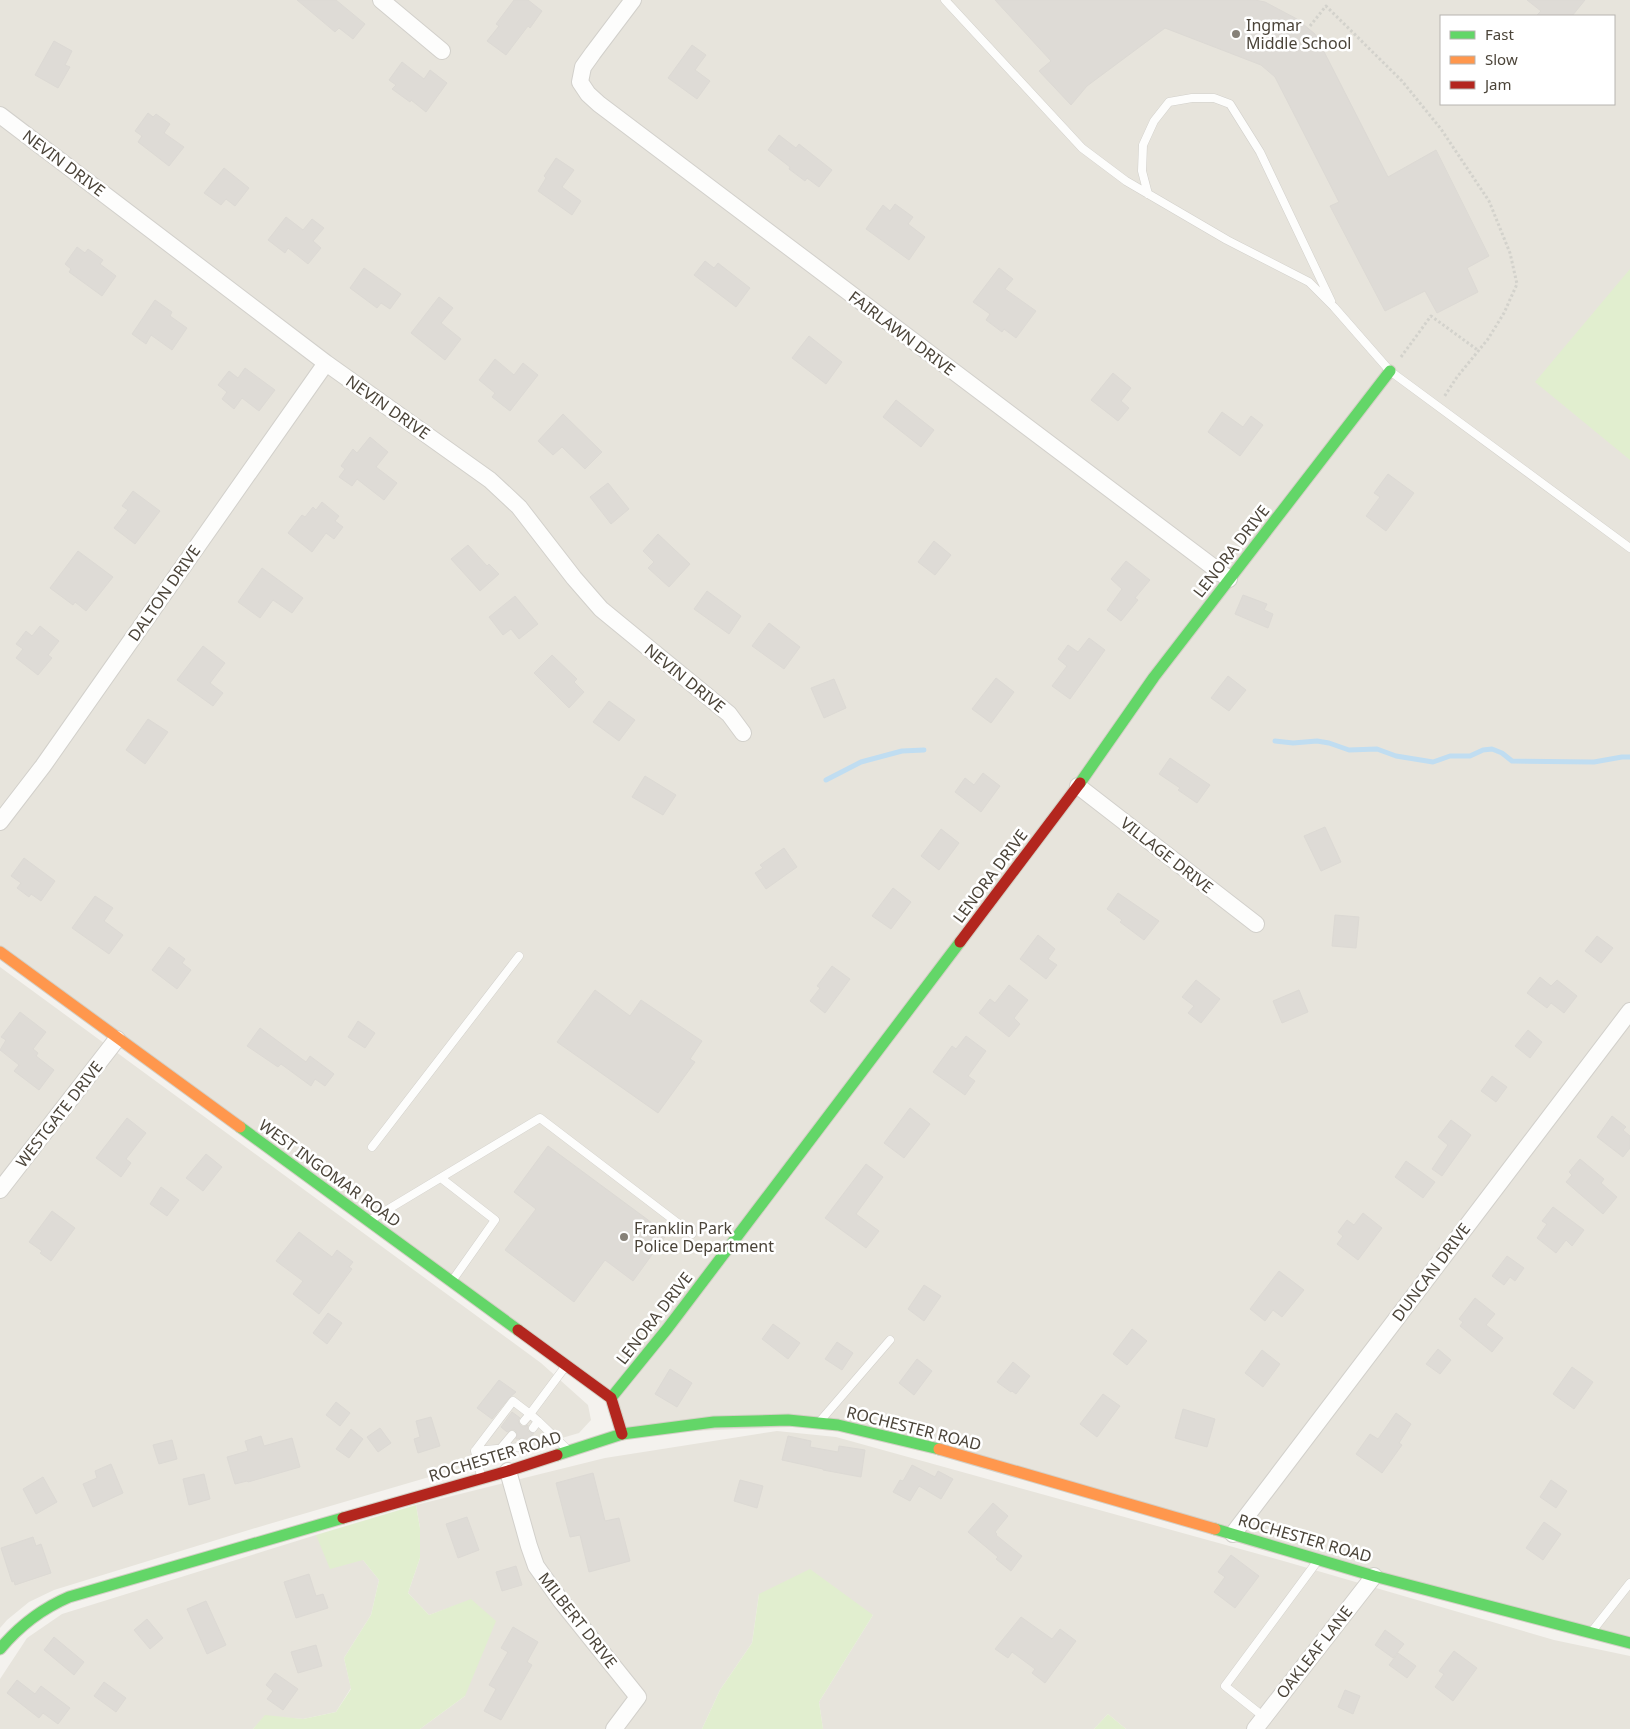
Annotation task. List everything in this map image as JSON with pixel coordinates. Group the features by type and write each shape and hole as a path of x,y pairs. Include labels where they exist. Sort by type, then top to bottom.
{"street":[{"path":"381,0 442,51"},
{"name":"FAIRLAWN DRIVE","path":"633,0 583,67 580,82 588,94 1230,579"},
{"name":"NEVIN DRIVE","path":"0,114 326,363 490,480 518,507 601,609 729,714 743,733"},
{"name":"DALTON DRIVE","path":"0,822 54,750 326,363"},
{"name":"LENORA DRIVE","path":"611,1398 667,1329 1078,786 1154,677 1390,371"},
{"name":"VILLAGE DRIVE","path":"1078,786 1256,924"},
{"name":"WEST INGOMAR ROAD","path":"0,952 611,1398"},
{"name":"DUNCAN DRIVE","path":"1233,1534 1630,1010"},
{"name":"WESTGATE DRIVE","path":"0,1190 117,1039"},
{"path":"611,1398 622,1434"},
{"name":"ROCHESTER ROAD","path":"0,1649 15,1631 32,1616 50,1604 69,1597 508,1471 622,1434 714,1422 788,1420 881,1434 933,1447 1374,1576 1630,1643"},
{"name":"MILBERT DRIVE","path":"508,1471 536,1566 561,1601 638,1697 614,1729"},
{"name":"OAKLEAF LANE","path":"1259,1723 1374,1576"}],"lane":[{"path":"950,2 1082,148 1126,182 1227,240 1309,282 1334,307 1390,371 1630,548"},
{"path":"1148,194 1142,170 1143,145 1154,121 1169,102 1192,98 1214,98 1230,104 1260,152 1334,307"},
{"path":"372,1147 518,956"},
{"path":"368,1221 540,1118 692,1234"},
{"path":"441,1178 495,1220 451,1282"},
{"path":"818,1423 890,1340"},
{"path":"524,1421 566,1365"},
{"path":"481,1478 475,1451 513,1401 538,1421 569,1451"},
{"path":"533,1428 538,1421"},
{"path":"501,1448 512,1436"},
{"path":"475,1451 519,1446 522,1443"},
{"path":"1259,1723 1225,1686 1319,1559"},
{"path":"1590,1633 1630,1583"}],"path":[{"path":"1310,26 1326,6 1402,81 1441,128 1489,201 1510,254 1517,284 1504,313 1488,339 1438,406"},
{"path":"1390,371 1431,316 1479,351"}],"shaded area":[{"path":"0,0 1630,0 1630,1643 838,1425 622,1434 611,1398 0,952"},
{"path":"0,967 541,1363 588,1405 591,1420 579,1433 252,1529 54,1590 29,1602 0,1628"},
{"path":"777,1431 836,1437 1287,1562 1554,1640 1630,1656 1630,1729 1126,1729 1108,1714 1094,1729 823,1729 819,1702 873,1615 759,1594 752,1643 720,1690 702,1729 420,1729 465,1696 471,1600 429,1615 408,1593 420,1558 420,1528 416,1505 605,1458"},
{"path":"316,1535 363,1560 379,1580 371,1615 344,1658 351,1688 336,1712 303,1719 265,1716 253,1729 0,1729 0,1679 27,1638 62,1614"}],"green space":[{"path":"1630,269 1630,460 1535,382"},
{"path":"416,1505 420,1528 420,1558 408,1593 429,1615 471,1599 496,1621 465,1696 420,1729 253,1729 265,1715 303,1719 336,1712 351,1689 344,1658 371,1615 379,1580 363,1560 330,1569 316,1535"},
{"path":"810,1569 873,1615 819,1702 823,1729 702,1729 720,1690 752,1643 759,1594"},
{"path":"1108,1714 1126,1729 1094,1729"}],"building":[{"path":"297,0 336,0 365,24 353,39 339,28 335,32"},
{"path":"514,0 528,0 542,11 506,55 487,41 499,26 496,24"},
{"path":"995,0 1255,0 1265,2 1297,19 1315,34 1388,177 1436,150 1489,256 1467,268 1478,292 1437,313 1425,291 1385,311 1330,206 1339,202 1275,77 1261,65 1165,28 1087,86 1071,105 1039,71 1051,61"},
{"path":"1527,0 1585,0 1573,15 1537,15 1541,11"},
{"path":"54,41 72,51 65,65 70,67 58,88 35,75"},
{"path":"692,45 706,55 695,70 710,81 697,99 668,78"},
{"path":"402,62 424,79 430,70 447,83 426,112 411,100 410,102 392,89 396,85 389,80"},
{"path":"148,113 153,117 156,114 170,124 164,133 184,147 169,166 138,142 142,136 135,131"},
{"path":"779,135 796,148 799,144 832,170 819,187 807,178 805,181 768,150"},
{"path":"556,158 574,170 562,187 581,201 572,215 538,191 546,178 544,176"},
{"path":"224,168 249,188 235,206 226,199 221,205 204,193"},
{"path":"895,204 913,217 908,224 925,237 909,260 866,229 883,205 890,211"},
{"path":"286,217 303,230 312,219 324,228 313,241 321,248 308,264 288,248 285,253 268,240"},
{"path":"77,247 85,253 88,249 103,260 100,264 116,276 102,296 69,272 71,269 65,264"},
{"path":"705,261 714,268 718,263 750,288 736,307 694,275"},
{"path":"364,268 401,294 390,309 381,303 377,308 350,288"},
{"path":"999,268 1013,279 1005,289 1036,311 1016,338 1004,329 1002,332 986,320 990,314 973,302"},
{"path":"439,297 453,308 441,323 461,339 445,360 411,333"},
{"path":"155,300 172,312 170,316 187,328 172,350 151,335 146,344 132,334"},
{"path":"809,336 842,362 826,384 792,358"},
{"path":"495,359 514,375 523,363 538,375 510,411 492,397 495,393 479,380"},
{"path":"245,368 275,390 259,411 242,398 234,409 222,399 227,392 218,385 229,371 238,378"},
{"path":"1113,373 1131,388 1121,401 1129,408 1118,421 1091,400"},
{"path":"896,400 934,430 921,447 883,417"},
{"path":"1222,412 1243,427 1251,416 1263,425 1240,456 1208,432"},
{"path":"563,414 602,452 585,469 562,447 553,455 538,441"},
{"path":"370,437 388,452 376,467 397,483 384,500 357,479 352,486 339,477 345,469 341,466 353,449 357,453"},
{"path":"1388,474 1414,493 1386,531 1366,516 1380,497 1374,493"},
{"path":"608,483 629,509 611,524 590,497"},
{"path":"133,491 160,511 135,544 114,528 128,510 122,506"},
{"path":"322,502 339,516 335,521 343,527 334,539 326,533 312,552 288,533 302,515 305,517 313,507 316,510"},
{"path":"658,534 690,564 669,587 648,568 654,562 643,551"},
{"path":"934,541 951,555 935,575 918,562"},
{"path":"468,545 487,566 489,564 499,574 480,591 451,559"},
{"path":"78,551 113,577 86,611 75,602 73,605 50,588"},
{"path":"1126,561 1150,580 1135,598 1138,600 1121,621 1107,610 1122,589 1111,579"},
{"path":"262,568 303,598 292,613 273,600 260,618 238,602"},
{"path":"707,591 741,616 729,634 694,609"},
{"path":"1243,595 1267,604 1264,610 1273,614 1268,628 1235,614"},
{"path":"515,596 538,624 519,639 511,629 503,635 489,617"},
{"path":"769,623 800,647 784,669 752,646"},
{"path":"40,626 59,641 48,655 52,658 38,675 16,658 23,649 16,644 26,631 32,636"},
{"path":"1089,638 1105,650 1070,699 1052,686 1067,666 1058,659 1068,645 1078,652"},
{"path":"203,646 225,663 210,683 223,693 213,706 177,680"},
{"path":"552,655 577,679 574,682 584,692 569,708 534,673"},
{"path":"1228,676 1246,690 1229,711 1211,698"},
{"path":"996,678 1014,692 991,723 972,709"},
{"path":"834,679 846,708 824,718 811,688"},
{"path":"609,701 635,720 619,741 593,722"},
{"path":"148,719 168,732 145,764 126,750"},
{"path":"1170,758 1210,785 1197,803 1178,790 1180,788 1159,774"},
{"path":"983,773 1000,786 981,812 955,792 965,778 974,785"},
{"path":"645,776 676,795 663,815 632,797"},
{"path":"1325,827 1341,862 1321,871 1304,836"},
{"path":"941,829 959,843 939,870 921,856"},
{"path":"784,848 797,867 766,889 755,873 763,868 760,865"},
{"path":"24,858 55,881 41,901 31,894 29,897 17,888 21,883 11,876"},
{"path":"893,888 911,902 891,929 872,916"},
{"path":"1118,893 1159,921 1144,940 1120,922 1122,920 1107,909"},
{"path":"95,896 113,908 104,921 123,935 109,954 72,928"},
{"path":"1335,915 1359,917 1356,948 1332,946"},
{"path":"1038,935 1055,949 1048,959 1057,965 1046,979 1020,959"},
{"path":"1597,936 1613,948 1601,963 1585,951"},
{"path":"169,947 185,959 182,963 191,970 177,989 152,970"},
{"path":"832,966 850,979 825,1013 810,1001 820,988 817,986"},
{"path":"1540,977 1551,986 1557,980 1577,996 1564,1013 1551,1003 1547,1008 1527,993"},
{"path":"1196,980 1220,999 1201,1023 1188,1013 1194,1006 1182,997"},
{"path":"1009,985 1028,1000 1014,1018 1020,1024 1009,1037 979,1013 990,999 995,1003"},
{"path":"595,990 630,1016 641,1000 702,1041 690,1059 695,1062 658,1113 557,1042"},
{"path":"1299,990 1308,1012 1282,1023 1273,1001"},
{"path":"20,1012 46,1032 33,1049 38,1053 36,1056 54,1070 39,1090 14,1071 19,1065 0,1050 6,1040 1,1037"},
{"path":"358,1021 375,1033 365,1048 348,1037"},
{"path":"260,1028 306,1062 310,1056 334,1074 325,1086 315,1079 311,1086 281,1064 278,1067 247,1046"},
{"path":"1528,1030 1542,1042 1530,1058 1515,1046"},
{"path":"966,1036 986,1051 968,1076 975,1081 965,1095 933,1072 952,1046 956,1049"},
{"path":"1492,1076 1507,1087 1496,1102 1481,1091"},
{"path":"910,1108 930,1124 904,1158 884,1143"},
{"path":"1612,1116 1626,1127 1623,1130 1630,1136 1630,1148 1623,1157 1597,1137"},
{"path":"127,1118 146,1133 126,1159 131,1163 121,1177 96,1158"},
{"path":"1451,1120 1471,1135 1442,1176 1432,1169 1448,1145 1438,1137"},
{"path":"548,1146 667,1234 633,1281 605,1260 574,1302 505,1250 536,1209 514,1192"},
{"path":"206,1154 222,1167 203,1191 186,1178"},
{"path":"1580,1159 1604,1179 1601,1183 1617,1197 1603,1214 1566,1182 1572,1175 1569,1172"},
{"path":"1406,1161 1435,1182 1423,1198 1395,1177"},
{"path":"866,1164 883,1177 856,1214 879,1231 866,1248 825,1218"},
{"path":"161,1187 179,1200 167,1216 150,1204"},
{"path":"1553,1207 1584,1230 1572,1246 1566,1240 1556,1253 1537,1238 1547,1224 1542,1221"},
{"path":"52,1211 75,1228 51,1261 40,1253 42,1251 29,1242"},
{"path":"1363,1213 1382,1228 1358,1260 1337,1244 1343,1236 1338,1232 1347,1220 1354,1225"},
{"path":"299,1232 332,1257 337,1250 353,1262 349,1267 352,1269 319,1314 293,1294 303,1281 276,1261"},
{"path":"1507,1256 1524,1268 1515,1281 1510,1277 1504,1285 1492,1276"},
{"path":"1279,1271 1304,1290 1282,1317 1273,1310 1265,1321 1250,1309"},
{"path":"924,1285 941,1296 924,1321 908,1309"},
{"path":"1475,1298 1495,1314 1486,1325 1503,1338 1492,1352 1460,1326 1463,1322 1459,1319"},
{"path":"328,1313 342,1323 327,1344 313,1333"},
{"path":"773,1324 800,1343 788,1359 762,1339"},
{"path":"1132,1329 1147,1341 1127,1365 1113,1354"},
{"path":"837,1342 853,1353 842,1370 825,1359"},
{"path":"1438,1349 1451,1360 1440,1374 1426,1364"},
{"path":"1262,1350 1280,1364 1263,1387 1245,1373"},
{"path":"917,1359 932,1371 914,1395 899,1383"},
{"path":"1013,1362 1030,1376 1016,1394 997,1382"},
{"path":"1572,1367 1593,1382 1574,1409 1553,1394"},
{"path":"670,1369 692,1383 677,1407 655,1394"},
{"path":"499,1380 516,1392 492,1419 477,1408"},
{"path":"1103,1394 1120,1406 1097,1437 1080,1424"},
{"path":"336,1402 350,1413 340,1426 326,1415"},
{"path":"1183,1409 1215,1419 1207,1447 1175,1438"},
{"path":"512,1412 520,1418 518,1420 520,1425 523,1427 528,1425 528,1431 534,1433 527,1441 523,1438 516,1439 517,1434 515,1430 507,1432 501,1427"},
{"path":"1396,1413 1411,1424 1399,1443 1402,1445 1382,1473 1356,1454 1370,1434 1378,1439"},
{"path":"431,1417 440,1446 418,1453 414,1439 420,1437 416,1421"},
{"path":"380,1428 391,1443 378,1452 367,1437"},
{"path":"351,1429 363,1439 349,1458 336,1449"},
{"path":"261,1436 264,1446 292,1438 300,1467 235,1484 227,1457 248,1451 245,1441"},
{"path":"788,1436 811,1441 810,1447 838,1452 839,1446 865,1450 861,1477 782,1460"},
{"path":"172,1440 177,1459 159,1464 153,1445"},
{"path":"111,1464 123,1493 93,1507 83,1484 97,1478 95,1471"},
{"path":"912,1465 935,1477 938,1471 953,1479 941,1499 919,1486 910,1501 893,1492 900,1480 903,1481"},
{"path":"593,1473 605,1521 619,1518 630,1561 589,1572 580,1535 570,1537 556,1483"},
{"path":"204,1474 210,1499 189,1505 183,1479"},
{"path":"43,1477 57,1502 36,1514 23,1489"},
{"path":"740,1480 763,1486 757,1508 734,1501"},
{"path":"1551,1480 1567,1491 1556,1508 1540,1497"},
{"path":"993,1503 1008,1516 995,1532 996,1535 1022,1556 1011,1571 996,1559 998,1557 968,1532"},
{"path":"467,1517 479,1550 458,1558 446,1524"},
{"path":"1544,1522 1561,1534 1543,1560 1526,1548"},
{"path":"33,1537 36,1546 41,1544 51,1573 15,1585 14,1581 12,1582 1,1548"},
{"path":"1231,1555 1259,1576 1235,1608 1214,1592 1225,1577 1218,1572"},
{"path":"516,1566 522,1585 502,1591 496,1572"},
{"path":"309,1574 316,1596 323,1594 328,1608 296,1618 284,1582"},
{"path":"206,1601 226,1645 207,1654 187,1609"},
{"path":"1021,1617 1052,1639 1060,1629 1076,1641 1045,1683 1032,1673 1035,1669 1012,1652 1008,1658 995,1649"},
{"path":"147,1619 163,1638 150,1649 134,1630"},
{"path":"513,1627 538,1642 527,1662 532,1665 501,1720 484,1711 496,1689 489,1685 508,1652 501,1648"},
{"path":"1385,1630 1404,1644 1393,1658 1375,1645"},
{"path":"54,1637 84,1662 74,1675 44,1650"},
{"path":"316,1645 322,1666 298,1673 291,1652"},
{"path":"1454,1651 1477,1668 1453,1701 1435,1687 1444,1674 1439,1671"},
{"path":"1398,1653 1416,1666 1407,1678 1389,1665"},
{"path":"275,1673 298,1689 283,1710 267,1699 273,1691 266,1685"},
{"path":"17,1680 35,1694 41,1686 70,1708 58,1724 43,1713 39,1718 7,1693"},
{"path":"104,1682 126,1698 116,1712 94,1696"},
{"path":"1345,1690 1360,1696 1353,1714 1338,1707"}],"waterway":[{"path":"1275,741 1293,743 1317,741 1349,750 1377,749 1396,756 1433,762 1450,756 1470,756 1483,750 1492,749 1502,753 1512,761 1594,762 1630,757"},
{"path":"826,780 861,762 902,751 924,750"}],"traffic: fast":[{"path":"1080,783 1154,677 1390,371"},
{"path":"611,1398 667,1329 960,942"},
{"path":"240,1127 518,1330"},
{"path":"557,1455 622,1434 714,1422 788,1420 838,1425 939,1449"},
{"path":"0,1649 31,1618 69,1597 343,1518"},
{"path":"1215,1529 1374,1576 1630,1643"}],"traffic: slow":[{"path":"0,952 240,1127"},
{"path":"939,1449 1215,1529"}],"traffic: jam":[{"path":"960,942 1080,783"},
{"path":"518,1330 611,1398 622,1434"},
{"path":"343,1518 508,1471 557,1455"}],"place":[{"name":"Ingmar Middle School","path":"1236,34"},
{"name":"Franklin Park Police Department","path":"624,1237"}]}
